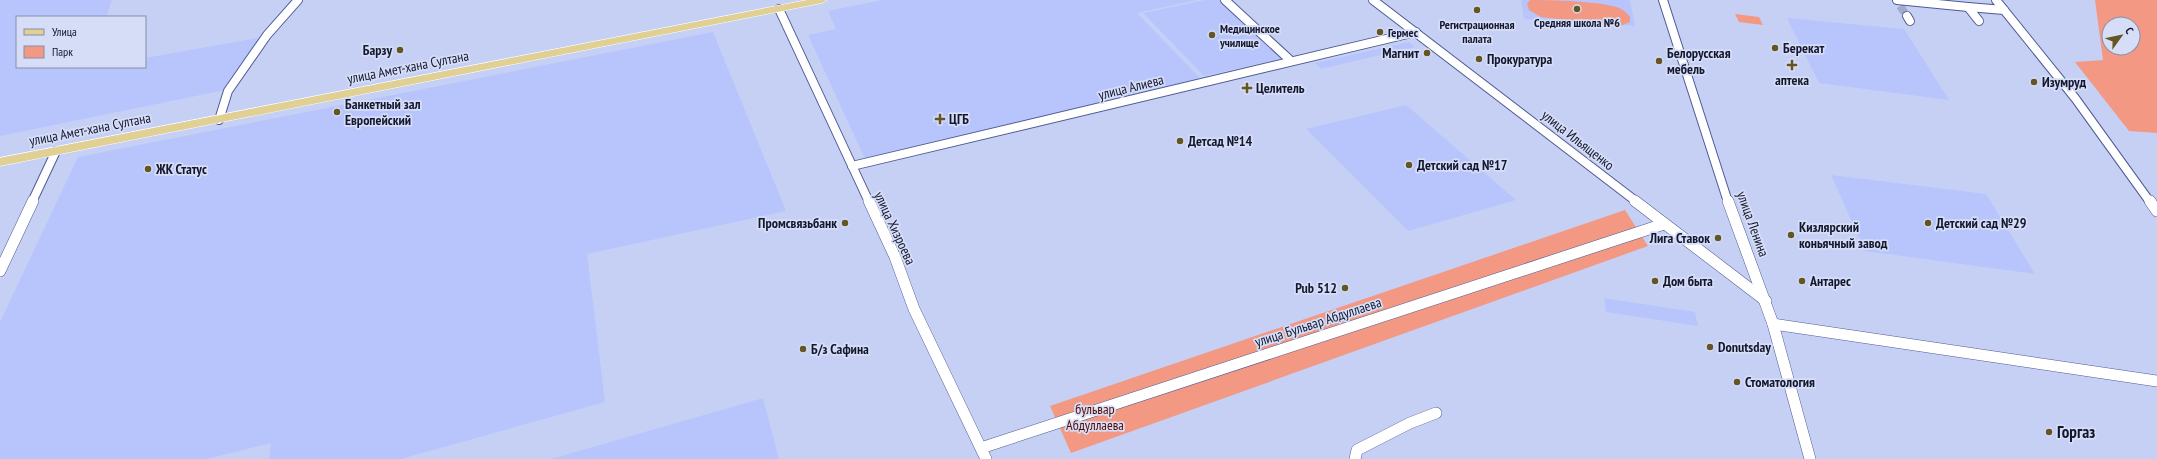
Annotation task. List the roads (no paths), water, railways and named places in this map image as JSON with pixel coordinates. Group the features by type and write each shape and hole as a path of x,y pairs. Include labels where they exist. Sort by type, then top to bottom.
{"main road":[{"name":"улица Амет-хана Султана","path":"0,162 822,0"}],"street":[{"path":"219,120 228,91 267,35 298,0"},
{"path":"1225,0 1291,61"},
{"name":"улица Ильященко","path":"1373,0 1766,301"},
{"name":"улица Ленина","path":"1663,0 1731,210 1774,324 1810,459"},
{"path":"1996,0 2075,98 2157,211"},
{"path":"1898,2 2004,10"},
{"path":"1968,7 1979,20"},
{"name":"улица Хизроева","path":"779,9 894,257 914,309 986,459"},
{"name":"улица Алиева","path":"852,166 1416,32"},
{"path":"0,271 56,151"},
{"name":"улица Бульвар Абдуллаева","path":"981,448 1664,224"},
{"path":"1774,324 2157,381"},
{"path":"1355,459 1357,450 1410,423 1436,413"}],"tunnel":[{"path":"1900,6 1907,16"}],"place":[{"name":"Средняя школа №6","path":"1577,9"},
{"name":"Регистрационная палата","path":"1477,10"},
{"name":"Гермес","path":"1380,32"},
{"name":"Медицинское училище","path":"1212,35"},
{"name":"Берекат","path":"1775,48"},
{"name":"Барзу","path":"400,50"},
{"name":"Магнит","path":"1427,53"},
{"name":"Прокуратура","path":"1479,59"},
{"name":"Белорусская мебель","path":"1659,61"},
{"name":"аптека","path":"1792,65"},
{"name":"Изумруд","path":"2034,82"},
{"name":"Целитель","path":"1247,88"},
{"name":"Банкетный зал Европейский","path":"337,112"},
{"name":"ЦГБ","path":"940,119"},
{"name":"Детсад №14","path":"1180,141"},
{"name":"Детский сад №17","path":"1409,165"},
{"name":"ЖК Статус","path":"148,169"},
{"name":"Промсвязьбанк","path":"845,223"},
{"name":"Детский сад №29","path":"1928,223"},
{"name":"Кизлярский коньячный завод","path":"1791,235"},
{"name":"Лига Ставок","path":"1718,238"},
{"name":"Дом быта","path":"1655,281"},
{"name":"Антарес","path":"1802,281"},
{"name":"Pub 512","path":"1345,288"},
{"name":"Donutsday","path":"1710,347"},
{"name":"Б/з Сафина","path":"803,349"},
{"name":"Стоматология","path":"1737,382"},
{"name":"Горгаз","path":"2049,432"}],"park label":[{"name":"бульвар Абдуллаева","path":"1095,418"}]}
